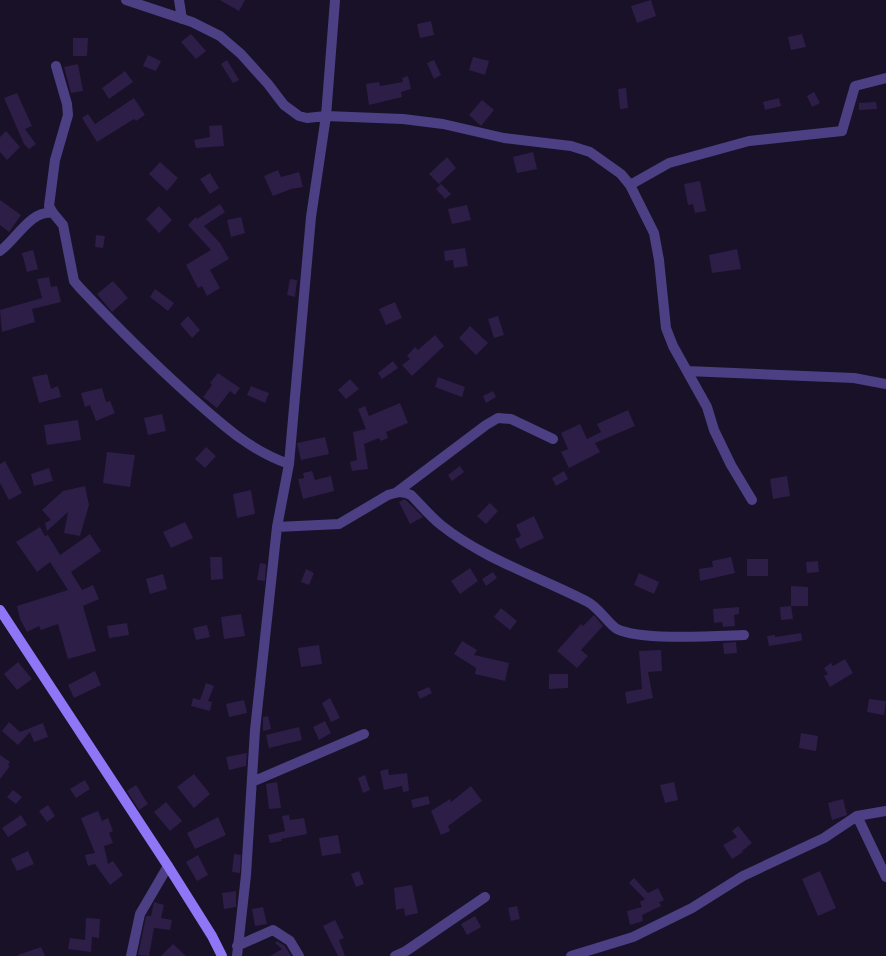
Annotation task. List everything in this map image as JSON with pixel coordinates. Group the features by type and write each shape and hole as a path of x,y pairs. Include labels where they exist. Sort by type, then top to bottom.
{"main road":[{"path":"0,610 168,866 212,936 222,956"}],"street":[{"path":"126,0 182,19 220,36 241,54 268,84 284,105 299,116 307,118 326,116 403,119 443,124 504,138 571,146 590,152 620,174 630,185 654,233 659,260 666,328 673,346 707,406 714,430 731,465 752,500"},
{"path":"179,0 182,19"},
{"path":"237,951 246,875 255,730 277,527 289,464 311,217 326,116 335,0"},
{"path":"56,66 67,104 68,115 54,167 50,206 53,213 63,225 74,281 154,363 212,416 261,453 289,464"},
{"path":"630,185 669,163 749,141 842,131 855,86 886,78"},
{"path":"0,251 38,215 48,212 53,213"},
{"path":"687,370 854,378 886,384"},
{"path":"277,527 339,524 388,495 397,492 498,418 511,419 552,439"},
{"path":"397,492 411,495 441,525 465,541 546,583 587,601 602,613 617,629 635,634 666,636 744,635"},
{"path":"252,782 364,734"},
{"path":"571,956 634,937 692,908 743,876 824,838 857,816 886,811"},
{"path":"857,816 886,877"},
{"path":"131,956 140,914 168,866"},
{"path":"395,956 406,951 485,897"},
{"path":"237,951 273,930 290,941 299,956"}],"building":[{"path":"220,0 245,0 239,11"},
{"path":"651,0 656,16 637,23 631,6"},
{"path":"431,21 434,35 420,38 417,24"},
{"path":"191,34 206,51 196,59 181,42"},
{"path":"802,34 806,47 791,50 788,37"},
{"path":"73,38 88,38 87,56 73,56"},
{"path":"148,55 161,61 156,71 143,66"},
{"path":"473,57 489,61 485,75 469,70"},
{"path":"227,60 239,80 233,83 221,64"},
{"path":"434,60 441,75 434,79 427,63"},
{"path":"78,64 83,91 71,93 64,67"},
{"path":"125,71 133,82 109,99 102,88"},
{"path":"408,76 411,89 401,92 402,97 369,105 366,84 379,82 380,86 403,82 402,78"},
{"path":"626,88 628,108 620,109 618,89"},
{"path":"814,92 820,103 812,107 807,96"},
{"path":"17,93 32,126 25,129 36,144 29,149 24,144 4,98"},
{"path":"134,98 145,115 136,121 134,119 97,142 82,118 88,114 95,124"},
{"path":"779,98 781,106 765,110 763,102"},
{"path":"482,100 494,110 481,126 469,115"},
{"path":"876,102 877,109 859,110 859,103"},
{"path":"222,125 224,146 196,148 194,140 210,137 209,126"},
{"path":"6,131 20,147 7,160 0,152 0,137"},
{"path":"533,152 537,169 517,173 513,157"},
{"path":"447,157 456,168 439,184 429,174"},
{"path":"160,162 178,178 167,191 149,174"},
{"path":"278,170 281,177 299,172 303,187 291,189 273,196 264,176"},
{"path":"210,173 219,188 210,194 200,179"},
{"path":"700,181 706,211 695,213 693,204 688,205 684,184"},
{"path":"441,184 451,194 445,199 436,189"},
{"path":"0,200 21,215 9,232 0,225"},
{"path":"220,204 225,212 204,226 220,243 229,259 210,270 220,288 207,296 202,286 198,288 186,265 211,250 188,225 196,217 197,219"},
{"path":"467,205 471,220 452,224 448,209"},
{"path":"159,206 172,220 159,233 146,219"},
{"path":"241,217 245,233 231,237 227,220"},
{"path":"96,235 105,236 103,248 95,247"},
{"path":"465,248 468,266 454,268 453,260 445,261 444,251"},
{"path":"737,249 741,269 712,273 709,255"},
{"path":"33,250 38,269 27,272 22,253"},
{"path":"49,277 51,287 57,286 61,302 32,309 35,322 2,332 0,310 42,298 37,279"},
{"path":"290,279 297,280 295,297 287,295"},
{"path":"113,281 128,298 112,312 97,294"},
{"path":"155,289 174,303 168,311 150,297"},
{"path":"395,302 402,318 386,325 379,309"},
{"path":"188,316 200,330 192,338 180,324"},
{"path":"498,316 504,335 494,338 488,319"},
{"path":"470,326 488,343 476,355 459,338"},
{"path":"435,335 444,346 412,376 402,365 410,359 407,356 415,347 418,350"},
{"path":"393,361 398,368 382,379 378,373"},
{"path":"218,373 240,388 235,395 230,391 217,408 203,397 212,385 210,383"},
{"path":"47,374 51,389 58,386 61,397 39,403 32,377"},
{"path":"438,377 465,387 462,397 435,387"},
{"path":"350,379 359,389 346,399 338,390"},
{"path":"251,386 269,393 265,403 247,395"},
{"path":"102,388 106,402 110,401 115,413 96,421 90,405 85,407 81,393"},
{"path":"493,391 496,397 486,403 483,396"},
{"path":"400,403 408,423 386,432 388,438 381,441 379,438 364,444 368,469 352,471 350,462 357,460 353,432 366,429 358,409 365,406 369,416"},
{"path":"628,410 635,426 595,443 600,452 569,468 561,452 568,449 561,433 580,424 587,439 601,432 597,424"},
{"path":"162,414 166,431 148,435 144,418"},
{"path":"78,420 81,440 47,445 44,425"},
{"path":"325,437 329,454 301,460 297,443"},
{"path":"206,447 216,456 205,468 195,459"},
{"path":"107,452 135,455 130,487 103,483"},
{"path":"5,461 22,493 9,500 0,483 0,464"},
{"path":"460,466 464,472 452,481 448,475"},
{"path":"49,468 53,481 34,486 31,474"},
{"path":"312,471 315,480 331,476 334,491 303,499 298,479 304,478 303,473"},
{"path":"564,471 568,479 556,486 552,478"},
{"path":"787,476 790,496 773,499 770,479"},
{"path":"85,486 89,505 80,536 64,533 68,512 47,531 45,523 51,520 42,510 63,491"},
{"path":"251,490 255,514 237,518 233,494"},
{"path":"404,499 423,517 410,524 399,502"},
{"path":"490,503 498,511 486,524 477,516"},
{"path":"534,516 544,538 520,549 515,539 521,536 516,525"},
{"path":"185,522 193,538 171,548 163,532"},
{"path":"40,527 45,536 48,535 60,555 90,534 101,551 71,572 82,590 93,585 99,599 83,606 96,651 68,659 58,624 41,630 39,626 27,632 20,619 17,606 68,590 50,562 37,572 16,542"},
{"path":"210,557 222,557 223,579 211,580"},
{"path":"731,557 735,573 700,581 699,569 713,567 712,561"},
{"path":"747,559 768,559 768,576 747,576"},
{"path":"818,561 819,572 807,573 806,562"},
{"path":"260,563 266,564 265,581 257,580"},
{"path":"470,568 478,581 460,594 451,581"},
{"path":"306,569 314,573 309,585 301,582"},
{"path":"493,572 497,578 486,586 482,579"},
{"path":"639,573 659,582 654,594 634,585"},
{"path":"163,574 167,589 150,594 146,579"},
{"path":"791,586 808,587 808,606 791,606"},
{"path":"791,606 793,619 781,620 780,607"},
{"path":"739,607 739,614 734,615 735,626 723,627 722,622 714,623 713,609"},
{"path":"501,608 517,621 510,630 494,617"},
{"path":"241,614 245,636 224,639 221,617"},
{"path":"594,615 603,626 581,650 588,656 577,668 557,651 581,624 583,626"},
{"path":"127,623 129,635 109,638 107,626"},
{"path":"207,625 210,637 196,640 193,628"},
{"path":"801,633 802,640 800,641 769,646 767,636 775,635 775,637"},
{"path":"462,641 477,650 474,655 509,663 505,681 475,674 476,668 454,654"},
{"path":"736,642 737,653 724,654 723,643"},
{"path":"319,645 322,664 301,667 298,648"},
{"path":"661,650 662,671 648,672 653,698 627,704 625,692 642,689 639,651"},
{"path":"845,659 853,673 830,687 824,676 828,674 824,668 831,663 833,666"},
{"path":"18,662 32,679 17,690 4,674"},
{"path":"95,671 101,685 74,698 68,685"},
{"path":"549,674 568,674 568,688 549,689"},
{"path":"206,683 214,686 208,701 212,702 210,711 191,706 193,698 200,700"},
{"path":"429,687 432,693 420,699 417,692"},
{"path":"330,698 340,718 331,722 322,703"},
{"path":"869,699 886,701 884,715 867,712"},
{"path":"244,700 247,713 229,717 226,704"},
{"path":"268,716 271,729 263,731 263,717"},
{"path":"325,721 331,733 319,740 313,727"},
{"path":"9,722 20,732 43,723 48,737 34,742 30,732 18,745 2,731"},
{"path":"299,727 302,740 269,748 266,735"},
{"path":"801,733 818,736 816,751 799,748"},
{"path":"247,753 246,766 229,770 226,757"},
{"path":"0,755 10,762 8,765 10,766 0,779"},
{"path":"388,769 389,775 407,773 409,791 403,792 402,786 384,790 380,771"},
{"path":"194,774 210,794 194,808 177,787"},
{"path":"365,775 370,790 363,793 358,778"},
{"path":"85,780 90,789 76,798 70,789"},
{"path":"277,782 281,808 269,809 266,784"},
{"path":"674,782 678,800 665,803 660,785"},
{"path":"136,785 148,804 139,810 127,791"},
{"path":"471,786 482,801 448,826 450,831 441,835 431,811 450,799 451,802"},
{"path":"13,790 22,797 16,804 7,797"},
{"path":"428,796 430,804 413,808 411,800"},
{"path":"843,799 847,815 832,820 828,803"},
{"path":"166,802 182,821 170,831 154,812"},
{"path":"48,805 55,816 47,822 39,811"},
{"path":"98,811 102,821 108,818 113,831 109,833 113,843 104,846 108,864 113,861 123,875 110,885 95,864 88,866 85,855 95,853 81,818"},
{"path":"21,815 27,825 8,837 2,828"},
{"path":"289,815 290,820 304,818 307,834 281,839 282,841 270,843 268,835 285,831 282,816"},
{"path":"218,817 226,835 195,849 187,833"},
{"path":"738,826 752,843 742,851 743,852 732,859 723,845 737,837 732,831"},
{"path":"338,835 341,853 322,856 319,838"},
{"path":"28,851 34,864 17,871 11,859"},
{"path":"234,854 241,855 240,873 232,872"},
{"path":"198,855 208,875 197,881 186,862"},
{"path":"359,871 364,884 356,887 351,874"},
{"path":"820,871 836,908 818,916 802,879"},
{"path":"634,878 648,893 658,888 664,900 658,903 660,903 661,906 642,915 643,921 630,925 627,911 642,907 640,902 645,899 629,883"},
{"path":"412,885 418,913 405,916 404,908 396,910 394,888"},
{"path":"236,891 236,907 224,909 222,893"},
{"path":"154,902 164,905 161,918 172,920 170,930 154,928 149,956 138,955 146,916 151,916"},
{"path":"517,906 520,919 511,921 508,908"},
{"path":"263,907 267,924 255,926 252,909"},
{"path":"475,916 481,927 467,935 461,924"},
{"path":"86,918 100,919 99,938 92,937 91,952 68,949 70,938 85,940"},
{"path":"335,920 344,938 339,940 345,956 338,956 323,926"},
{"path":"277,941 285,946 291,956 270,956 282,949 275,943"},
{"path":"173,944 186,956 161,956"},
{"path":"41,947 45,956 18,956 18,955"}]}
